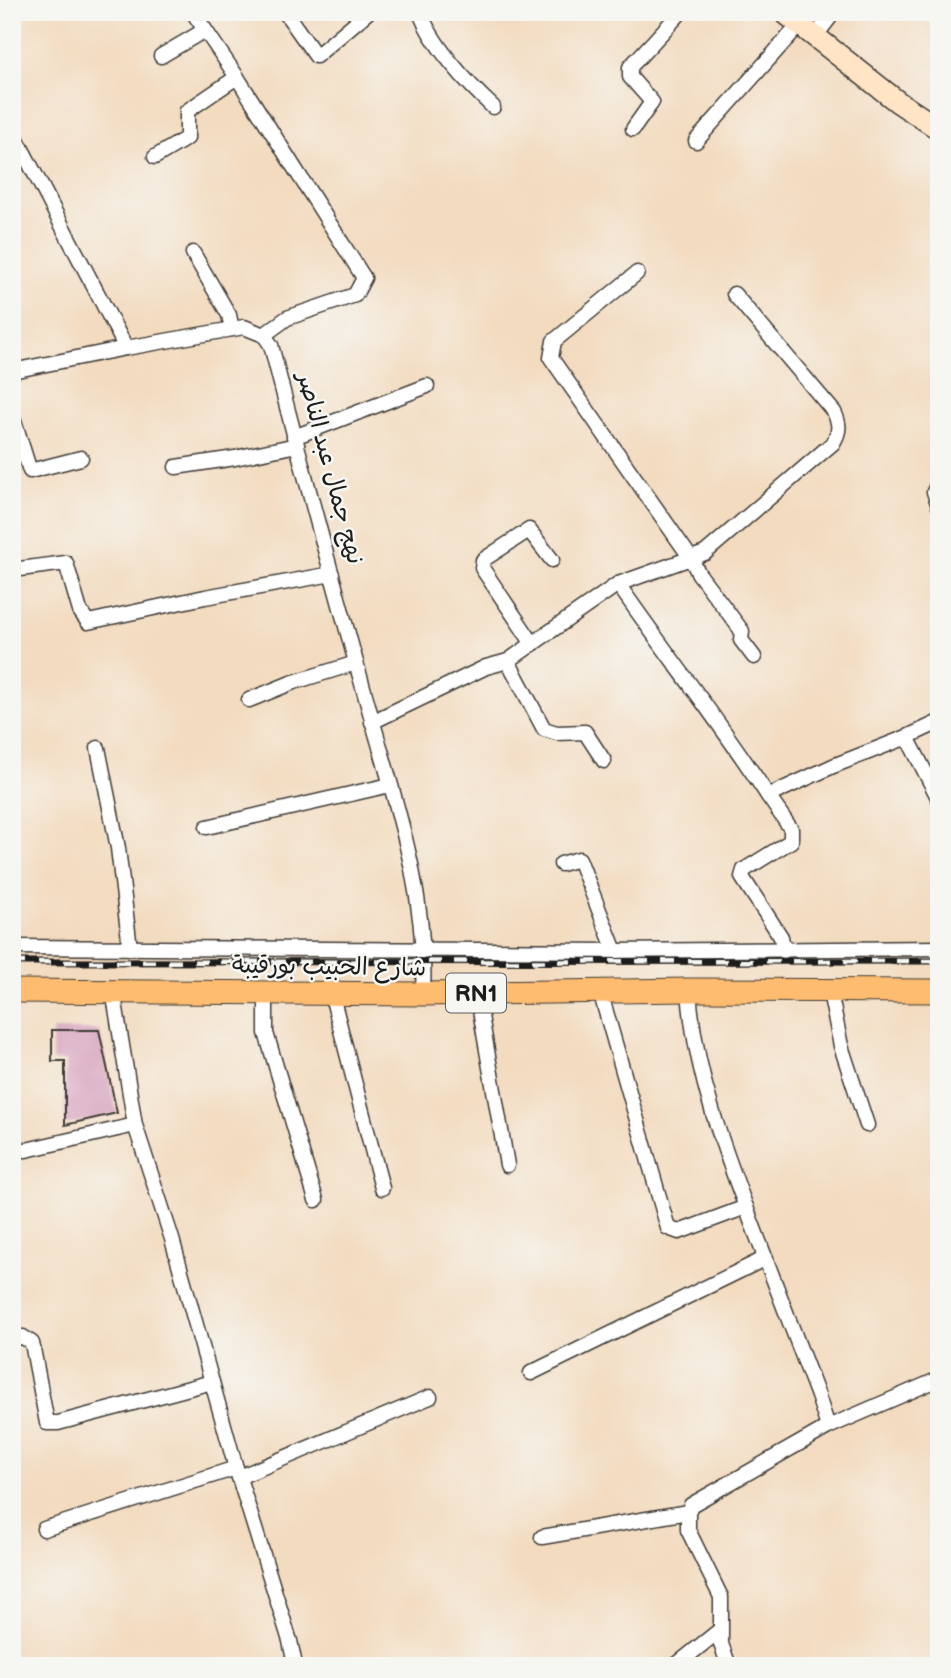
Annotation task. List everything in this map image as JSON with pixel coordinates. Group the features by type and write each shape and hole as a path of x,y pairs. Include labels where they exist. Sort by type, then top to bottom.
{"main road":[{"name":"شارع الحبيب بورقيبة","path":"12,990 423,994 689,990 939,991"}],"street":[{"path":"12,371 244,327 264,335 287,318 355,295 364,278 193,12"},
{"path":"285,12 316,56 368,12"},
{"path":"420,12 427,29 478,93 493,107"},
{"path":"633,129 652,102 630,77 630,67 681,12"},
{"path":"696,141 799,25 834,12"},
{"path":"799,25 898,102 939,128"},
{"path":"162,56 205,30"},
{"path":"155,157 187,138 187,111 237,77"},
{"path":"12,130 125,348"},
{"path":"193,253 229,315 232,329"},
{"path":"636,273 554,341 551,358 690,557 699,574 742,631 741,639 754,657"},
{"path":"372,722 486,667 508,660 618,584 705,553 833,443 839,433 839,421 834,412 734,294"},
{"name":"نهج جمال عبد الناصر","path":"264,335 271,345 372,722 412,859 424,950 423,994"},
{"path":"176,467 295,441 427,386"},
{"path":"12,414 30,471 81,458"},
{"path":"939,480 934,492 939,506"},
{"path":"533,644 482,568 483,560 529,530 552,559"},
{"path":"12,570 66,563 80,611 88,622 332,574"},
{"path":"618,584 656,640 737,748 791,829 790,841 744,870 742,877 781,937 784,951"},
{"path":"508,660 544,729 557,733 585,732 604,761"},
{"path":"249,700 291,683 356,663"},
{"path":"768,796 939,722"},
{"path":"907,737 939,799"},
{"path":"98,748 118,848 130,948"},
{"path":"207,827 390,785"},
{"path":"561,864 579,859 593,889 615,951"},
{"path":"12,947 615,951 939,948"},
{"path":"113,990 135,1125 172,1239 238,1473 290,1641 293,1666"},
{"path":"689,990 691,1023 712,1108 828,1427"},
{"path":"266,991 266,1033 316,1200"},
{"path":"600,991 668,1228 679,1233 746,1207"},
{"path":"331,992 382,1188"},
{"path":"830,992 841,1046 867,1125"},
{"path":"477,993 506,1165"},
{"path":"12,1149 26,1150 135,1125"},
{"path":"531,1373 765,1258"},
{"path":"12,1338 23,1337 32,1343 47,1423 58,1423 212,1382"},
{"path":"729,1666 721,1644 721,1597 688,1530 688,1512 696,1501 828,1427 939,1379"},
{"path":"44,1529 238,1473 430,1397"},
{"path":"542,1537 688,1512"},
{"path":"675,1666 720,1630"}],"building":[{"path":"52,1030 99,1030 117,1113 65,1125 65,1061 52,1061"}],"railway":[{"path":"12,962 939,961"}]}
